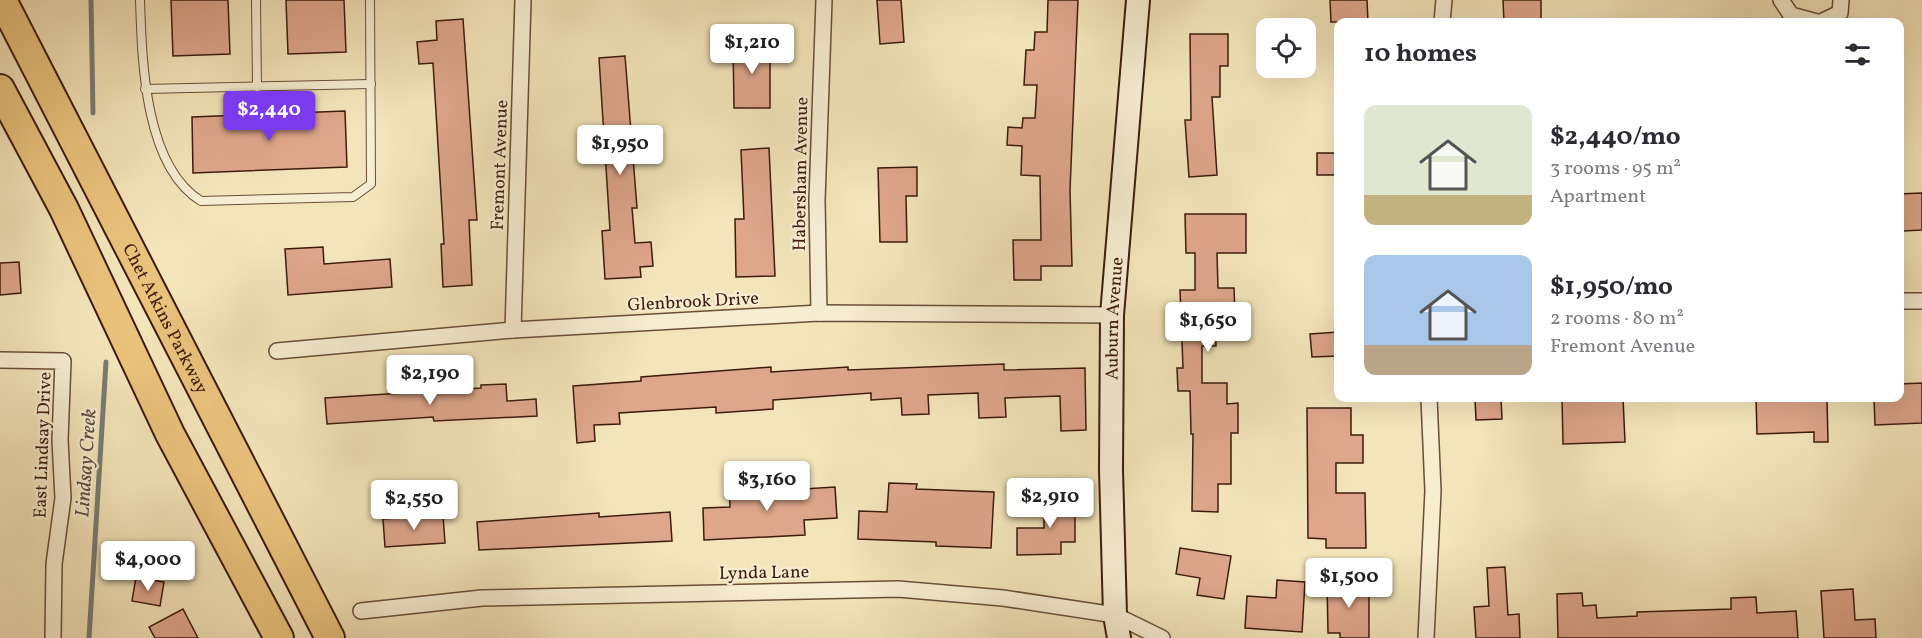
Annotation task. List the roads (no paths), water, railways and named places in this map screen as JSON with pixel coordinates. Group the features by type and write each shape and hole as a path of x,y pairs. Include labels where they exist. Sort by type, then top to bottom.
{"highway":[{"name":"Chet Atkins Parkway","path":"3,0 16,30 330,638"},
{"path":"3,96 64,209 170,434 279,638"}],"street":[{"name":"Fremont Avenue","path":"513,330 523,0"},
{"name":"Habersham Avenue","path":"819,313 817,200 824,0"},
{"name":"Auburn Avenue","path":"1119,638 1115,615 1111,470 1112,315 1138,0"},
{"path":"1442,18 1444,0"},
{"path":"1782,0 1791,15 1803,18"},
{"path":"1828,18 1840,13 1841,0"},
{"path":"1904,301 1922,301"},
{"name":"Glenbrook Drive","path":"277,351 513,330 819,313 1112,315"},
{"name":"East Lindsay Drive","path":"0,360 63,361 60,440 63,498 54,564 52,638"},
{"path":"1426,638 1433,491 1430,402"},
{"name":"Lynda Lane","path":"361,611 482,598 898,589 1003,598 1115,615 1162,638"}],"lane":[{"path":"140,0 145,89 165,156 185,188 201,201 353,197 371,184 370,0"},
{"path":"255,0 257,87"},
{"path":"145,89 371,84"}],"waterway":[{"name":"Lindsay Creek","path":"91,0 93,113"},
{"name":"Lindsay Creek","path":"89,638 106,362"}]}
